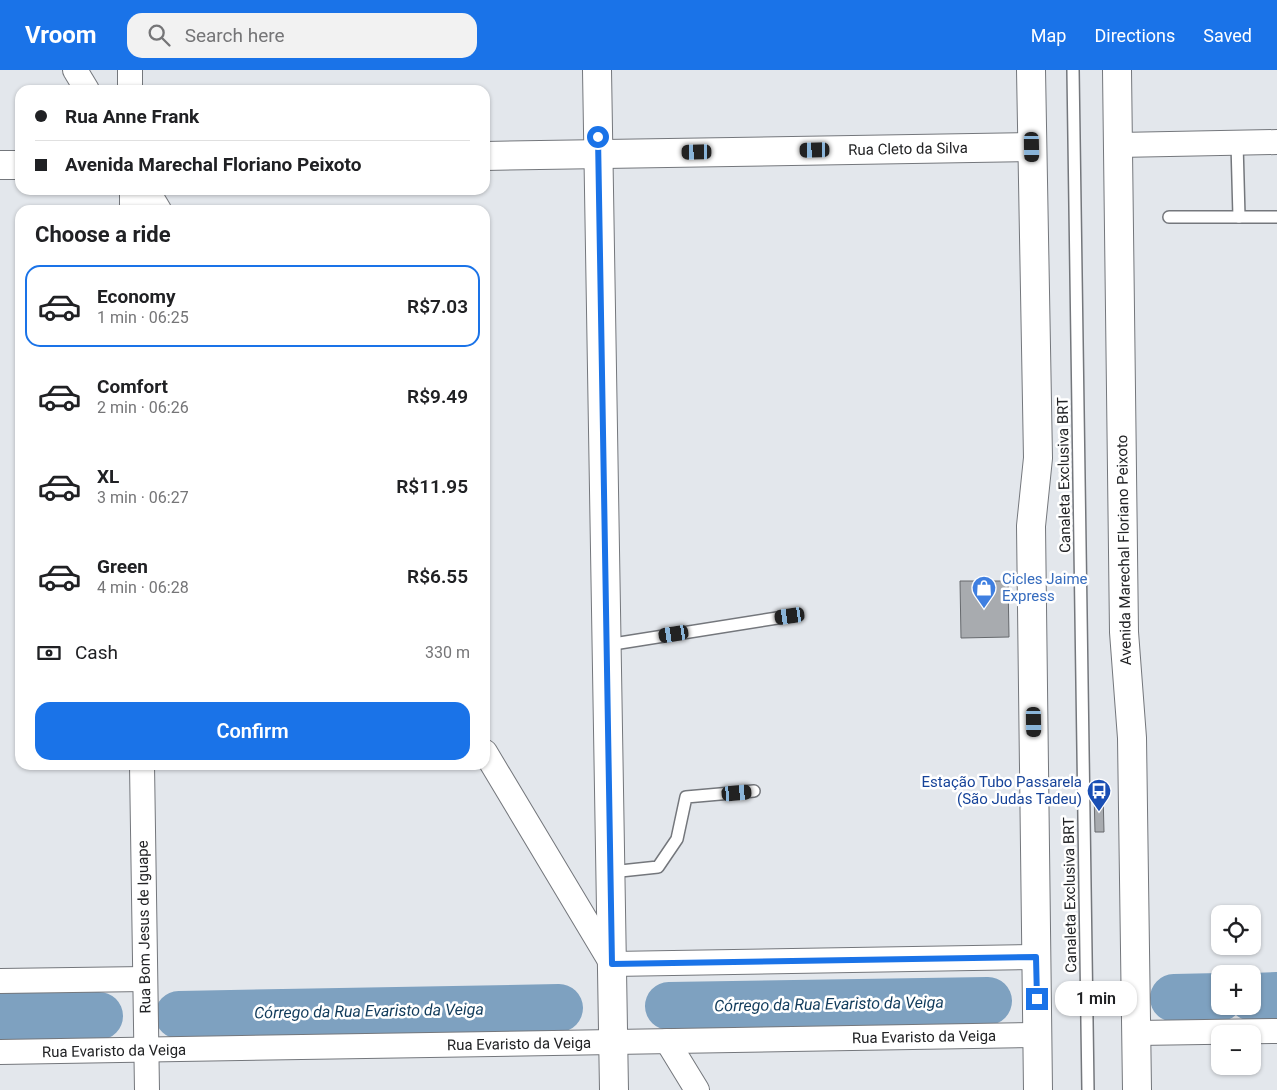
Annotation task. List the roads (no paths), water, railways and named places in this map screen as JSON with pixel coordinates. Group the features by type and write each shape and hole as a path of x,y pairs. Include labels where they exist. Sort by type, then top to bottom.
{"street":[{"path":"75,70 84,85"},
{"path":"130,70 130,85"},
{"path":"598,70 614,1090"},
{"path":"1031,70 1038,458 1031,526 1038,1090"},
{"name":"Avenida Marechal Floriano Peixoto","path":"1117,70 1124,632 1132,738 1138,1090"},
{"path":"1118,145 1277,142"},
{"name":"Rua Cleto da Silva","path":"490,156 1032,147"},
{"path":"0,165 15,165"},
{"path":"490,760 612,964"},
{"name":"Rua Bom Jesus de Iguape","path":"142,770 147,1090"},
{"path":"612,964 1036,957"},
{"path":"0,981 145,979"},
{"path":"1137,1033 1277,1031"},
{"name":"Rua Evaristo da Veiga","path":"0,1052 1037,1035"},
{"path":"667,1041 697,1090"}],"lane":[{"name":"Canaleta Exclusiva BRT","path":"1073,70 1088,1090"},
{"path":"1237,143 1239,217"},
{"path":"1169,217 1277,217"},
{"path":"607,646 790,616"},
{"path":"611,872 658,867 677,839 686,797 754,791"}],"waterway":[{"name":"Córrego da Rua Evaristo da Veiga","path":"1261,997 1277,996"},
{"name":"Córrego da Rua Evaristo da Veiga","path":"1174,998 1211,997"},
{"name":"Córrego da Rua Evaristo da Veiga","path":"669,1006 988,1001"},
{"name":"Córrego da Rua Evaristo da Veiga","path":"179,1015 559,1008"},
{"name":"Córrego da Rua Evaristo da Veiga","path":"0,1017 99,1016"}],"place":[{"name":"Cicles Jaime Express","path":"984,609"},
{"name":"Estação Tubo Passarela (São Judas Tadeu)","path":"1099,812"}]}
